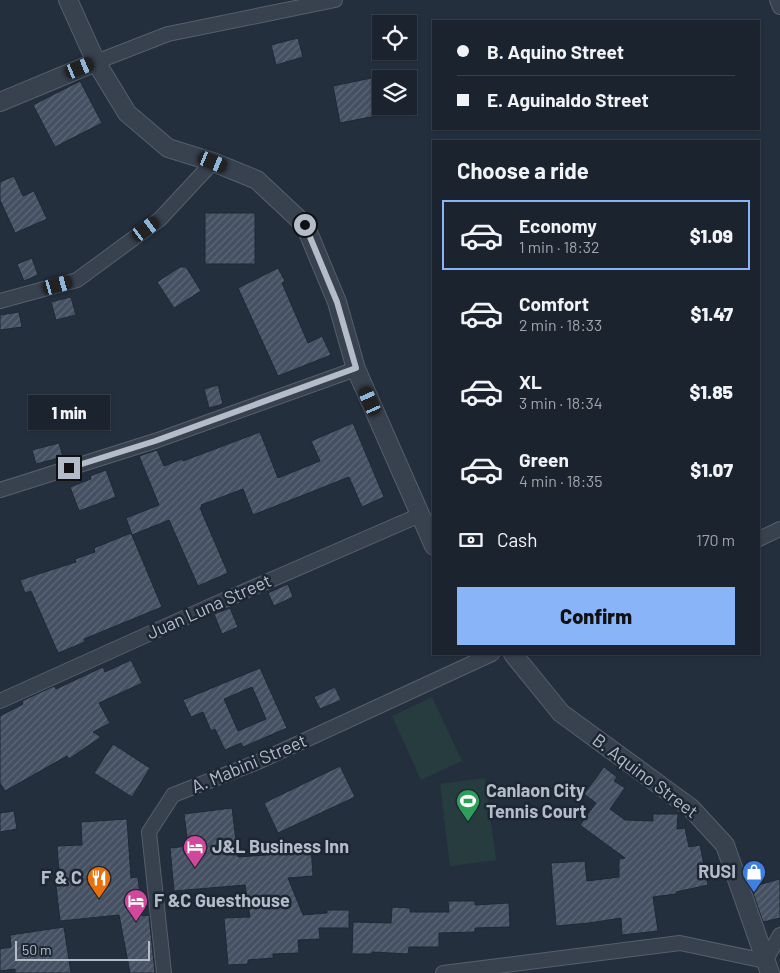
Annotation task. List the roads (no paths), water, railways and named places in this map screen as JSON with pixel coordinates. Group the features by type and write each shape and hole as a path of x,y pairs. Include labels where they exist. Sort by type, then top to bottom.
{"street":[{"path":"68,0 96,62 127,113 168,148 213,162 257,180 305,225 337,302 356,368 432,542"},
{"path":"0,102 168,34 335,0"},
{"path":"777,0 780,7"},
{"path":"0,301 77,280 160,219 213,162"},
{"path":"0,490 155,441 356,368"},
{"name":"Juan Luna Street","path":"0,701 213,605 420,516"},
{"path":"760,539 780,530"},
{"name":"A. Mabini Street","path":"164,973 150,832 173,795 260,760 490,655"},
{"name":"B. Aquino Street","path":"514,655 561,713 691,808 725,845 768,967"},
{"path":"444,973 680,943 768,967 780,935"}],"place":[{"name":"Canlaon City Tennis Court","path":"468,822"},
{"name":"J&L Business Inn","path":"195,868"},
{"name":"RUSI","path":"754,893"},
{"name":"F & C","path":"99,899"},
{"name":"F &C Guesthouse","path":"136,922"}]}
